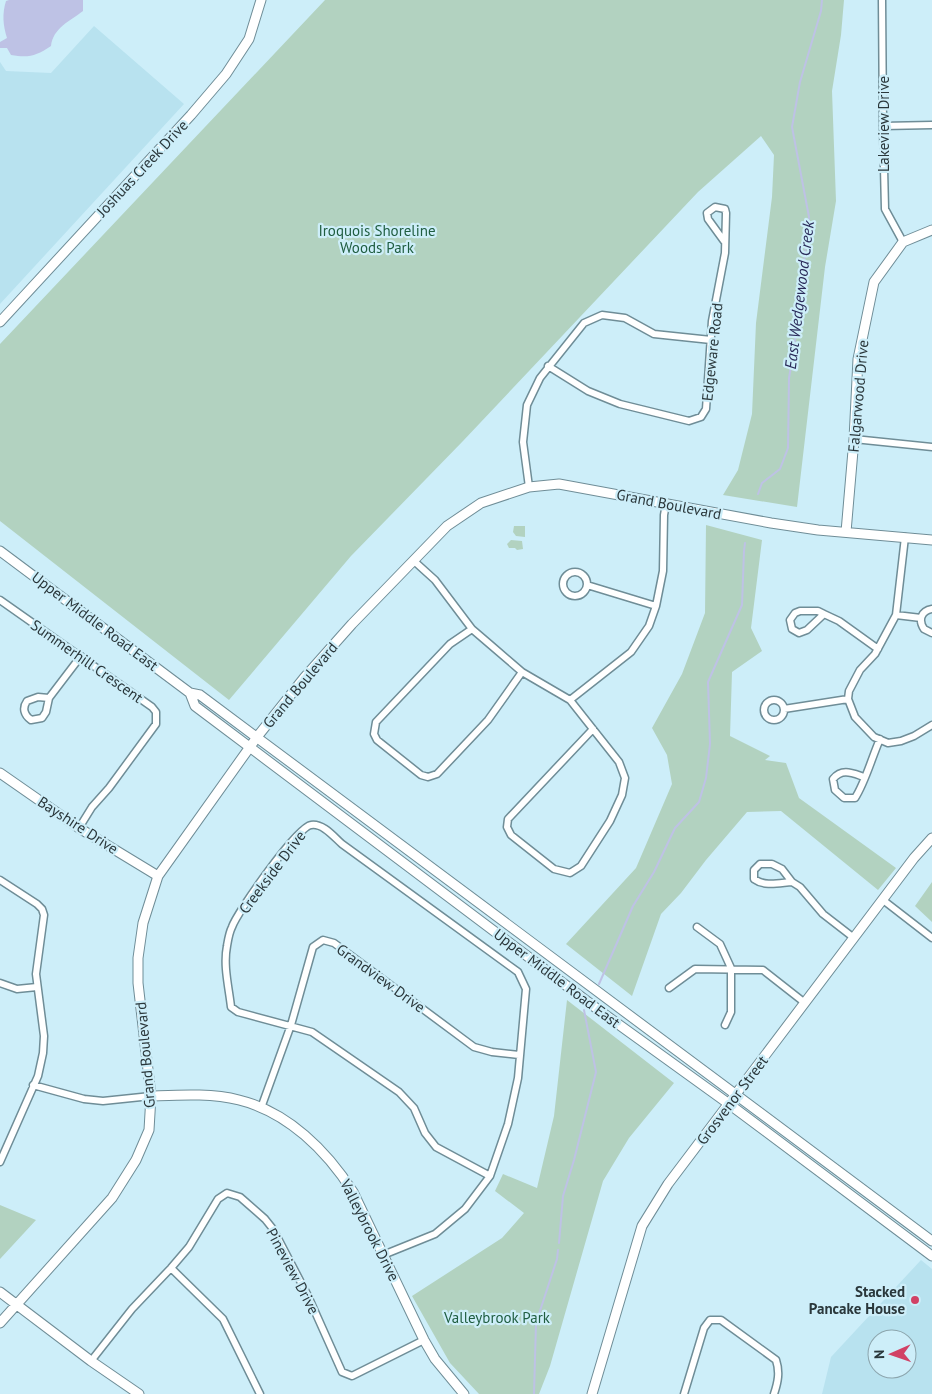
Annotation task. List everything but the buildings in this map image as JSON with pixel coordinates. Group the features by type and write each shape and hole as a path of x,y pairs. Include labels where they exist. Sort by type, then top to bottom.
{"street":[{"name":"Joshuas Creek Drive","path":"0,322 191,115 226,74 249,39 261,0"},
{"name":"Lakeview Drive","path":"882,0 885,209 903,242"},
{"path":"883,126 932,125"},
{"name":"Edgeware Road","path":"548,366 588,390 620,404 689,421 701,417 706,409 712,321 725,253 726,213 725,209 715,207 707,214 708,220 724,241"},
{"path":"903,242 932,230"},
{"name":"Falgarwood Drive","path":"846,532 854,439 858,359 874,282 903,242"},
{"path":"529,487 523,442 527,405 548,366 584,323 602,315 625,318 654,334 710,340"},
{"path":"854,439 932,447"},
{"name":"Grand Boulevard","path":"0,1323 112,1198 136,1160 149,1130 151,1096 138,983 138,958 143,923 158,876 250,746 304,678 352,624 446,526 481,503 529,487 559,484 771,523 932,540"},
{"path":"570,700 631,652 649,626 656,606 663,571 664,515 666,504"},
{"path":"905,537 896,615 876,654 860,670 848,691 848,699 855,717 874,737 888,743 901,742 932,725"},
{"name":"Upper Middle Road East","path":"0,551 190,693 200,695 257,737 932,1241"},
{"path":"414,561 435,580 472,628 522,672 570,700 619,762 625,778 622,795 610,822 581,866 570,873 554,869 511,835 507,828 508,819 592,729"},
{"path":"587,585 656,606"},
{"name":"Summerhill Crescent","path":"0,600 81,656 152,707 156,712 156,724 110,788 92,807 79,828"},
{"path":"932,609 925,612 921,618 924,629 932,632"},
{"path":"824,614 807,630 799,633 792,629 790,620 795,613 800,611 818,611 839,621 878,649"},
{"path":"896,615 921,618"},
{"path":"472,628 450,644 376,722 374,734 377,740 421,775 428,777 437,774 488,720 522,672"},
{"path":"49,698 34,697 28,701 24,707 28,718 35,720 42,718 46,712 49,698 81,656"},
{"name":"Upper Middle Road East","path":"190,693 196,706 600,1011 729,1104 932,1256"},
{"path":"784,709 848,699"},
{"path":"864,777 846,771 838,774 833,779 835,790 844,798 855,798 862,787 864,777 880,739"},
{"name":"Bayshire Drive","path":"0,773 79,828 158,876"},
{"name":"Creekside Drive","path":"383,1255 435,1234 465,1209 490,1176 508,1124 518,1078 526,989 518,972 342,844 319,825 309,825 286,848 245,903 232,927 227,948 226,969 231,1007 238,1012 312,1032 399,1092 414,1108 425,1133 436,1147 490,1176"},
{"name":"Grosvenor Street","path":"592,1394 642,1226 668,1184 914,858 932,838"},
{"path":"792,882 767,885 759,883 754,879 754,870 760,864 772,864 782,869 822,914 854,938"},
{"path":"0,880 37,904 42,908 44,915 36,974 44,1036 44,1053 38,1076 0,1162"},
{"path":"883,900 932,938"},
{"path":"697,927 720,944 731,968 731,1012 725,1025"},
{"name":"Grandview Drive","path":"261,1108 291,1025 313,947 323,940 334,943 474,1047 492,1052 519,1055"},
{"path":"669,988 695,969 731,968 763,970 805,1004"},
{"path":"0,983 17,989 37,987"},
{"name":"Valleybrook Drive","path":"33,1085 84,1099 103,1101 151,1096 211,1096 238,1100 272,1113 300,1132 325,1153 340,1171 353,1192 424,1340 435,1359 464,1394"},
{"name":"Pineview Drive","path":"91,1361 132,1309 189,1248 218,1199 226,1193 240,1197 265,1219 273,1229 308,1296 342,1372 352,1376 424,1340"},
{"path":"171,1268 223,1319 260,1394"},
{"path":"0,1292 91,1361 139,1394"},
{"path":"684,1394 704,1328 710,1320 716,1319 721,1320 776,1360 779,1375 774,1394"}],"shaded area":[{"path":"83,0 83,11 55,34 51,46 28,56 11,55 7,48 0,48 0,42 7,38 4,15 6,1"},
{"path":"94,26 184,104 0,304 0,62 6,71 51,73"},
{"path":"921,1260 932,1269 932,1394 822,1394 831,1357"}],"green space":[{"name":"Iroquois Shoreline Woods Park","path":"325,0 844,0 841,35 832,91 836,201 825,267 797,507 723,495 738,470 752,414 756,323 772,197 774,155 761,136 698,192 463,441 351,556 229,700 0,521 0,344"},
{"path":"706,525 762,540 751,628 762,651 732,672 730,736 770,756 765,760 786,763 799,798 896,868 878,890 781,811 747,812 681,893 661,914 632,996 566,944 636,868 672,784 667,755 652,728 682,674 705,613"},
{"path":"514,526 525,526 525,537 516,536 513,532"},
{"path":"511,540 522,541 523,549 509,548 507,544"},
{"path":"932,882 932,922 915,906"},
{"name":"Valleybrook Park","path":"567,1000 674,1083 629,1138 603,1181 550,1366 539,1394 479,1394 450,1363 412,1296 502,1238 524,1213 495,1191 503,1174 537,1188 554,1116"},
{"path":"0,1205 36,1220 0,1259"}],"waterway":[{"name":"East Wedgewood Creek","path":"758,494 762,483 780,469 788,448 789,378 809,217 792,127 800,82 821,11 822,0"},
{"name":"East Wedgewood Creek","path":"599,984 633,906 654,872 675,828 699,802 706,778 710,744 708,682 742,605 745,543"},
{"name":"East Wedgewood Creek","path":"559,1243 563,1196 596,1072 584,1010"},
{"name":"East Wedgewood Creek","path":"534,1394 536,1323 557,1259 558,1250"}],"place":[{"name":"Stacked Pancake House","path":"915,1300"}]}
